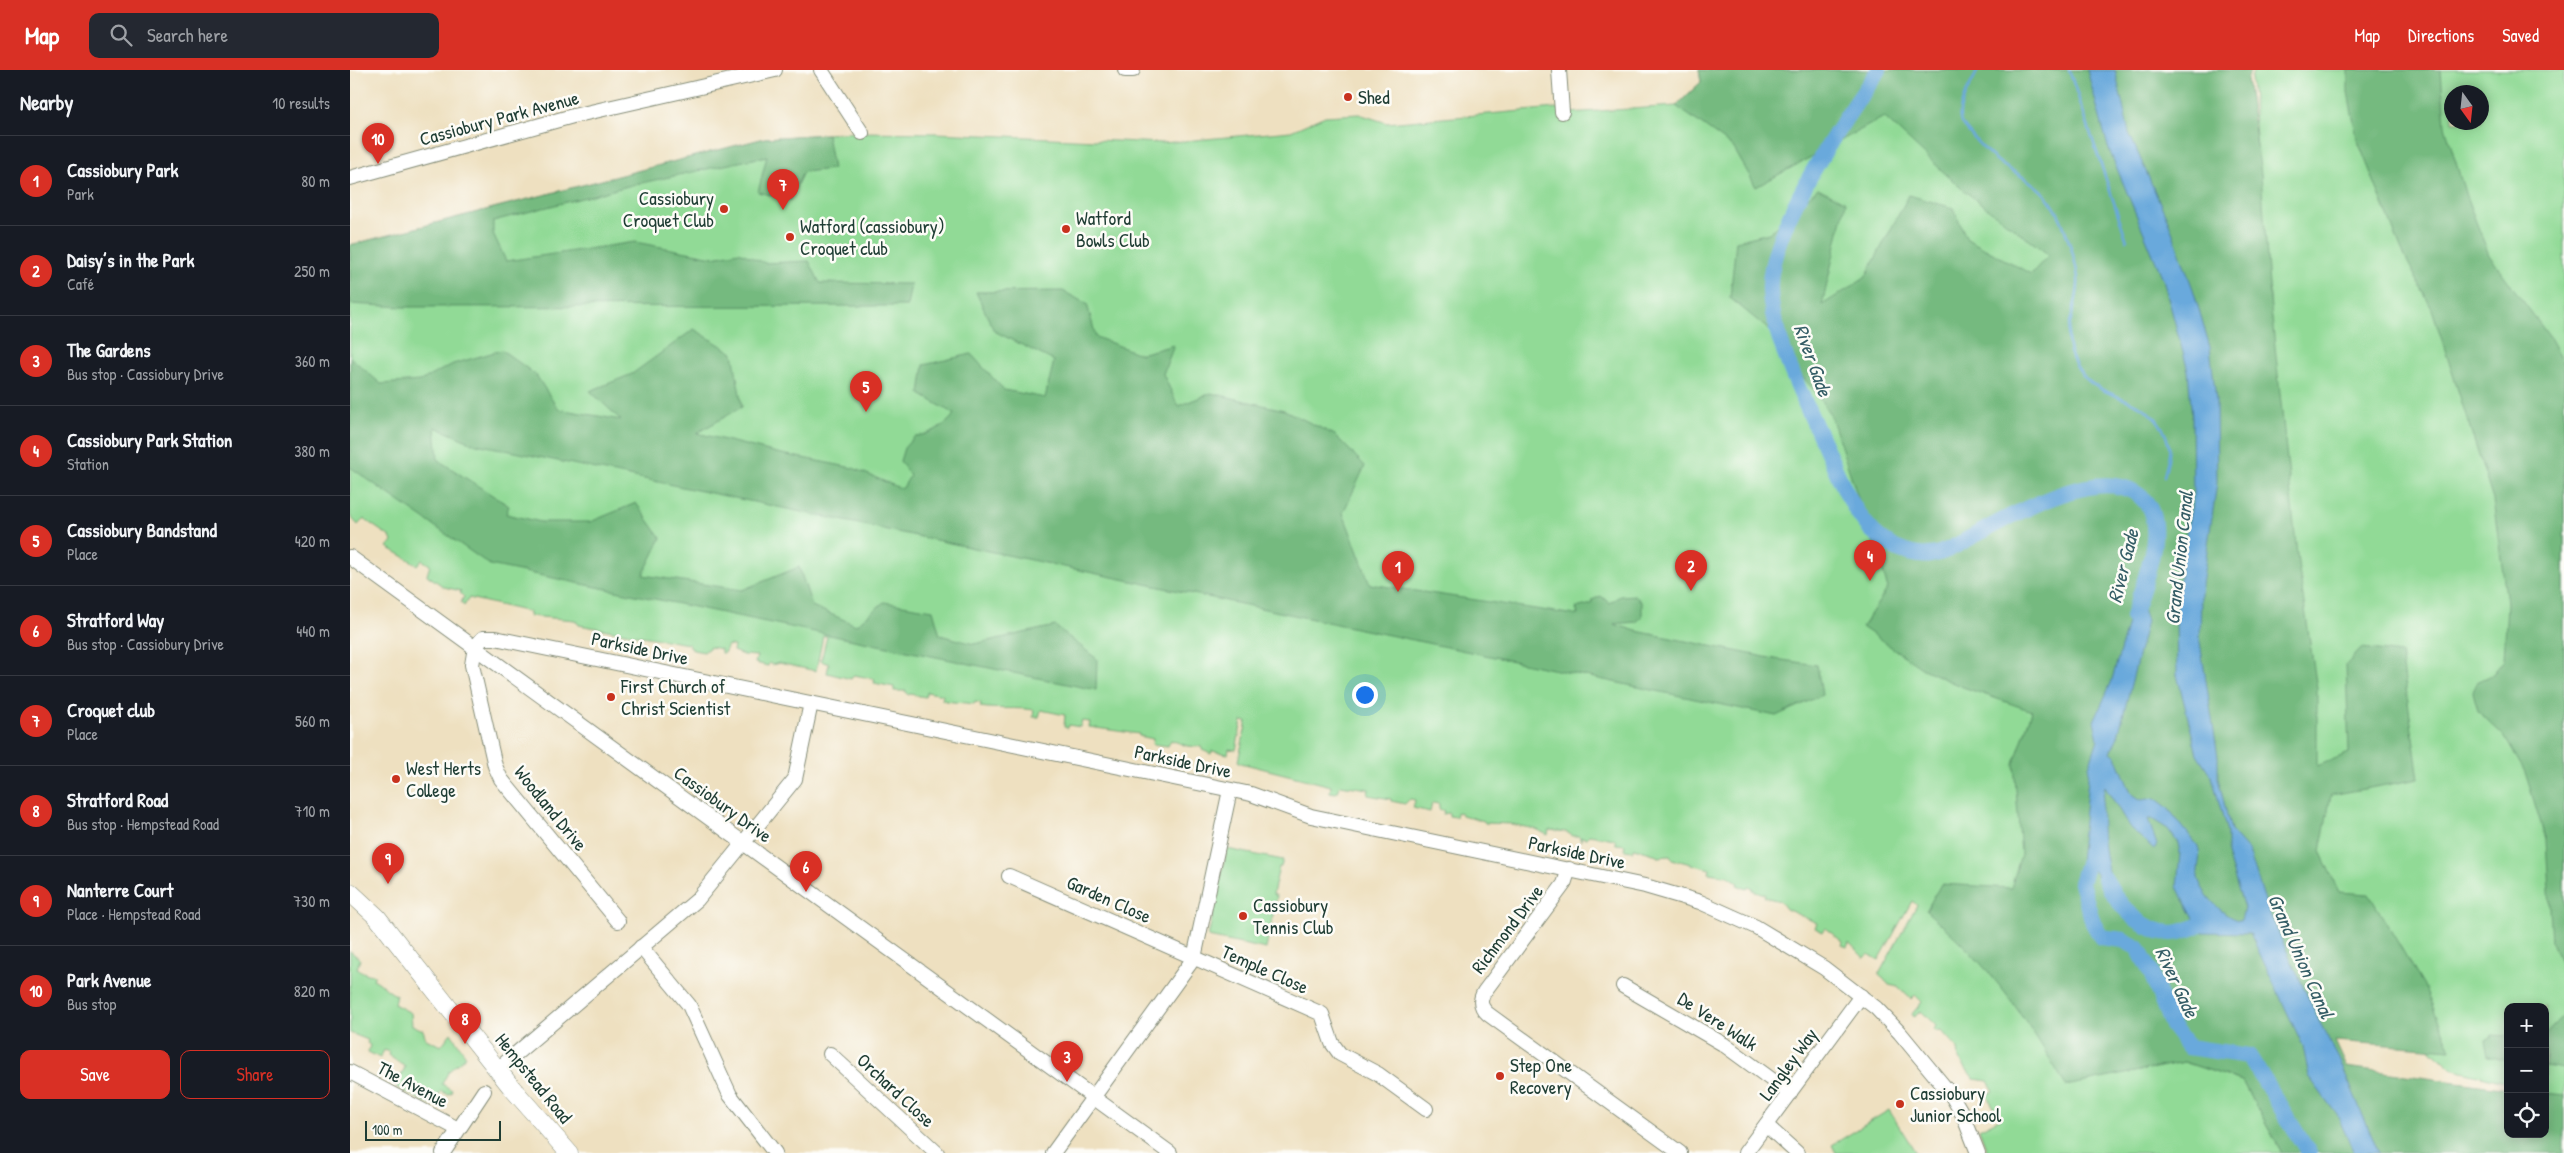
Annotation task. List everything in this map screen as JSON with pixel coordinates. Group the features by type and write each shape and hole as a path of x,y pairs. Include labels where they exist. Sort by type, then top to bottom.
{"main road":[{"name":"Hempstead Road","path":"350,892 377,917 498,1069 570,1153"}],"street":[{"name":"Cassiobury Park Avenue","path":"350,178 573,116 775,70"},
{"path":"822,70 862,133"},
{"path":"1125,70 1133,70"},
{"path":"1559,70 1562,112"},
{"name":"Cassiobury Drive","path":"350,557 1170,1153"},
{"name":"Parkside Drive","path":"475,647 480,640 490,637 811,703 1251,794 1321,818 1569,869 1674,894 1730,916 1798,951 1861,996 1900,1033 1946,1089 1963,1115 1978,1153"},
{"name":"Woodland Drive","path":"475,647 472,660 473,670 498,773 618,921"},
{"path":"498,1069 697,900 795,779 811,703"},
{"path":"1053,1153 1194,958 1230,790"},
{"name":"Richmond Drive","path":"1569,869 1564,884 1484,992 1480,1000 1481,1006 1488,1014 1680,1153"},
{"name":"Garden Close","path":"1009,876 1194,958"},
{"path":"641,947 690,1005 730,1095 775,1153"},
{"name":"Temple Close","path":"1194,958 1322,1014 1332,1044 1340,1054 1378,1074 1426,1109"},
{"name":"De Vere Walk","path":"1623,986 1723,1044 1790,1093"},
{"name":"Langley Way","path":"1745,1153 1861,996"},
{"name":"Orchard Close","path":"830,1054 937,1153"},
{"name":"The Avenue","path":"350,1072 458,1129"},
{"path":"443,1153 484,1091"},
{"path":"1766,1125 1797,1153"}],"green space":[{"path":"1699,70 2087,70 2069,1085 2184,1062 2242,1081 2282,1153 1988,1153 1979,1129 2001,1118 1986,1095 1994,1091 1988,1081 1974,1079 1959,1059 1958,1049 1941,1030 1935,1031 1936,1026 1921,1011 1914,1017 1912,1014 1922,1002 1915,995 1911,999 1898,987 1889,985 1879,974 1917,905 1912,901 1879,960 1868,954 1865,958 1849,943 1847,947 1842,945 1843,942 1825,928 1823,932 1815,928 1817,923 1786,909 1780,901 1764,897 1765,894 1752,890 1753,888 1749,886 1747,889 1737,885 1738,883 1728,876 1709,873 1710,869 1672,859 1670,856 1657,857 1657,855 1634,848 1633,851 1624,850 1625,845 1616,844 1615,839 1589,835 1586,838 1581,837 1581,841 1579,836 1573,836 1566,832 1549,830 1548,835 1535,829 1511,824 1485,823 1457,812 1456,817 1449,816 1449,813 1443,814 1444,811 1439,809 1439,804 1432,803 1430,812 1413,808 1415,800 1410,799 1405,804 1391,801 1391,799 1368,795 1369,789 1340,785 1336,793 1330,792 1331,786 1241,763 1238,761 1247,722 1242,721 1236,750 1229,749 1228,754 1212,751 1211,754 1202,750 1202,747 1187,746 1171,740 1168,746 1152,744 1153,739 1139,736 1139,734 1089,727 1090,722 1082,721 1080,727 1069,725 1068,728 1064,727 1065,715 1041,710 1039,717 1033,717 1034,710 980,707 981,703 946,701 942,700 943,695 927,692 925,697 908,695 906,691 894,691 894,687 874,683 875,679 854,675 851,679 827,673 829,664 821,661 827,636 823,636 816,671 779,663 772,665 769,663 768,666 755,663 757,656 743,655 733,651 734,646 728,645 724,653 721,653 721,649 710,647 704,652 693,650 688,644 579,625 575,620 529,616 529,612 469,598 464,606 461,602 464,597 460,593 461,591 444,587 427,575 430,565 422,560 418,565 387,547 392,541 390,537 364,519 358,525 350,516 350,245 765,138 857,132 936,133 1163,143 1291,131 1325,116 1359,114 1387,123 1556,108 1568,113 1676,106 1701,82"},
{"path":"1699,70 2251,70 2247,79 2261,174 2270,299 2298,563 2317,689 2317,766 2349,753 2346,665 2362,648 2401,653 2419,779 2331,795 2320,851 2339,892 2369,894 2425,988 2451,1050 2335,1041 2347,1067 2504,1088 2504,1138 2549,1138 2549,1093 2564,1095 2564,1153 2282,1153 2242,1081 2184,1062 2066,1086 2020,1013 2004,992 1969,951 1926,911 1941,884 2011,888 2021,854 2014,764 2032,711 1960,686 1923,669 1862,627 1888,588 1831,416 1814,390 1790,363 1780,339 1730,298 1736,241 1769,233 1818,188 1846,202 1822,305 1865,278 1909,195 1953,208 1967,239 2031,274 2049,255 1962,189 1884,117 1756,187 1733,147 1676,106 1701,82"},
{"path":"2254,70 2564,70 2564,1099 2549,1095 2549,1003 2504,1003 2504,1082 2451,1068 2292,924 2270,299 2251,78"},
{"path":"2348,70 2441,70 2444,130 2446,130 2466,196 2489,255 2551,339 2564,364 2564,973 2552,942 2546,840 2525,772 2504,736 2478,711 2473,692 2477,682 2492,675 2504,660 2507,603 2493,500 2432,309 2402,251 2357,139 2348,92"},
{"path":"827,134 833,169 803,172 790,200 758,192 767,156 632,185 493,221 493,233 506,261 635,242 713,257 739,252 765,263 809,261 820,283 911,284 907,306 403,307 350,304 350,245 765,138"},
{"path":"1063,291 1087,304 1096,337 1140,354 1174,345 1163,374 1178,406 1211,393 1284,410 1335,435 1365,466 1343,513 1370,584 1575,615 1578,614 1576,608 1592,604 1592,600 1601,596 1609,603 1620,596 1635,595 1642,603 1642,617 1636,622 1614,624 1636,631 1775,659 1817,665 1822,695 1776,716 472,443 435,427 438,460 509,506 506,514 541,522 590,522 636,503 661,538 643,575 742,590 799,567 812,606 856,625 884,602 933,610 940,635 974,644 1055,626 1097,659 1096,690 490,565 350,467 350,357 381,384 420,381 453,364 502,350 536,375 558,409 621,420 590,391 632,374 694,329 733,353 742,407 697,433 777,453 853,468 902,489 910,476 900,461 904,448 915,436 920,436 937,429 954,414 920,394 924,365 971,354 1004,390 1045,398 1054,361 994,331 976,292"},
{"name":"Cassiobury Tennis Club","path":"1227,849 1283,860 1281,867 1279,867 1273,894 1277,896 1266,949 1208,937"},
{"path":"350,951 360,959 357,969 367,974 375,975 373,979 396,995 394,1004 411,1013 412,1025 423,1030 426,1039 441,1046 451,1033 466,1056 449,1071 442,1084 452,1090 451,1093 447,1094 441,1091 434,1103 430,1105 396,1087 405,1067 388,1055 389,1052 384,1050 380,1058 368,1052 370,1045 367,1043 368,1040 350,1033"},
{"path":"2564,1014 2564,1069 2549,1067 2549,1030"},
{"path":"2493,1035 2504,1036 2504,1060 2488,1056 2485,1040"},
{"path":"1889,1110 1916,1153 1836,1153 1832,1145"}],"water":[{"path":"2087,70 2115,70 2129,133 2169,223 2193,289 2210,347 2216,399 2217,483 2201,592 2200,642 2218,757 2218,778 2231,831 2249,851 2268,910 2319,1021 2339,1059 2379,1153 2354,1153 2337,1115 2309,1077 2303,1046 2250,933 2198,932 2190,928 2194,919 2177,887 2180,853 2178,843 2168,829 2152,819 2148,819 2157,845 2154,849 2130,828 2105,786 2102,814 2103,842 2114,897 2092,869 2081,883 2080,863 2089,767 2098,739 2094,721 2111,683 2130,616 2139,596 2147,621 2118,736 2111,752 2116,756 2131,793 2141,800 2155,798 2167,807 2198,846 2200,854 2198,877 2203,890 2221,911 2228,916 2241,920 2244,908 2227,854 2227,832 2212,777 2197,754 2177,675 2176,619 2182,555 2193,498 2192,418 2188,371 2163,279 2108,147"}],"waterway":[{"name":"River Gade","path":"1879,70 1810,176 1794,207 1772,266 1770,290 1776,327 1790,368 1844,487 1851,502 1869,528 1893,547 1916,555 1936,554 1948,550 2032,506 2076,490 2097,486 2117,486 2134,492 2146,503 2153,516 2154,532 2149,568 2133,617"},
{"path":"1978,70 1962,103 1960,110 1961,123 1992,157 2038,188 2047,197 2062,221 2078,276 2077,296 2068,334 2071,355 2076,366 2086,379 2099,388 2140,406 2153,415 2163,428 2169,446 2169,457 2164,476"},
{"path":"2069,70 2127,241"},
{"name":"River Gade","path":"2087,863 2081,883 2093,923 2101,937 2123,940 2138,948 2151,973 2172,1026 2188,1047 2249,1056 2309,1153"},
{"path":"2105,879 2123,907 2150,928 2177,933 2210,921"}],"place":[{"name":"Shed","path":"1348,97"},
{"name":"Park Avenue","path":"378,164"},
{"name":"Cassiobury Croquet Club","path":"724,209"},
{"name":"Croquet club","path":"783,210"},
{"name":"Watford Bowls Club","path":"1066,229"},
{"name":"Watford (cassiobury) Croquet club","path":"790,237"},
{"name":"Cassiobury Bandstand","path":"866,412"},
{"name":"Cassiobury Park Station","path":"1870,581"},
{"name":"Daisy’s in the Park","path":"1691,591"},
{"name":"Cassiobury Park","path":"1398,592"},
{"name":"First Church of Christ Scientist","path":"611,697"},
{"name":"West Herts College","path":"396,779"},
{"name":"Nanterre Court","path":"388,884"},
{"name":"Stratford Way","path":"806,892"},
{"name":"Cassiobury Tennis Club","path":"1243,916"},
{"name":"Stratford Road","path":"465,1044"},
{"name":"Step One Recovery","path":"1500,1076"},
{"name":"The Gardens","path":"1067,1082"},
{"name":"Cassiobury Junior School","path":"1900,1104"}],"water label":[{"name":"Grand Union Canal","path":"2179,558"},
{"name":"Grand Union Canal","path":"2301,956"}]}
